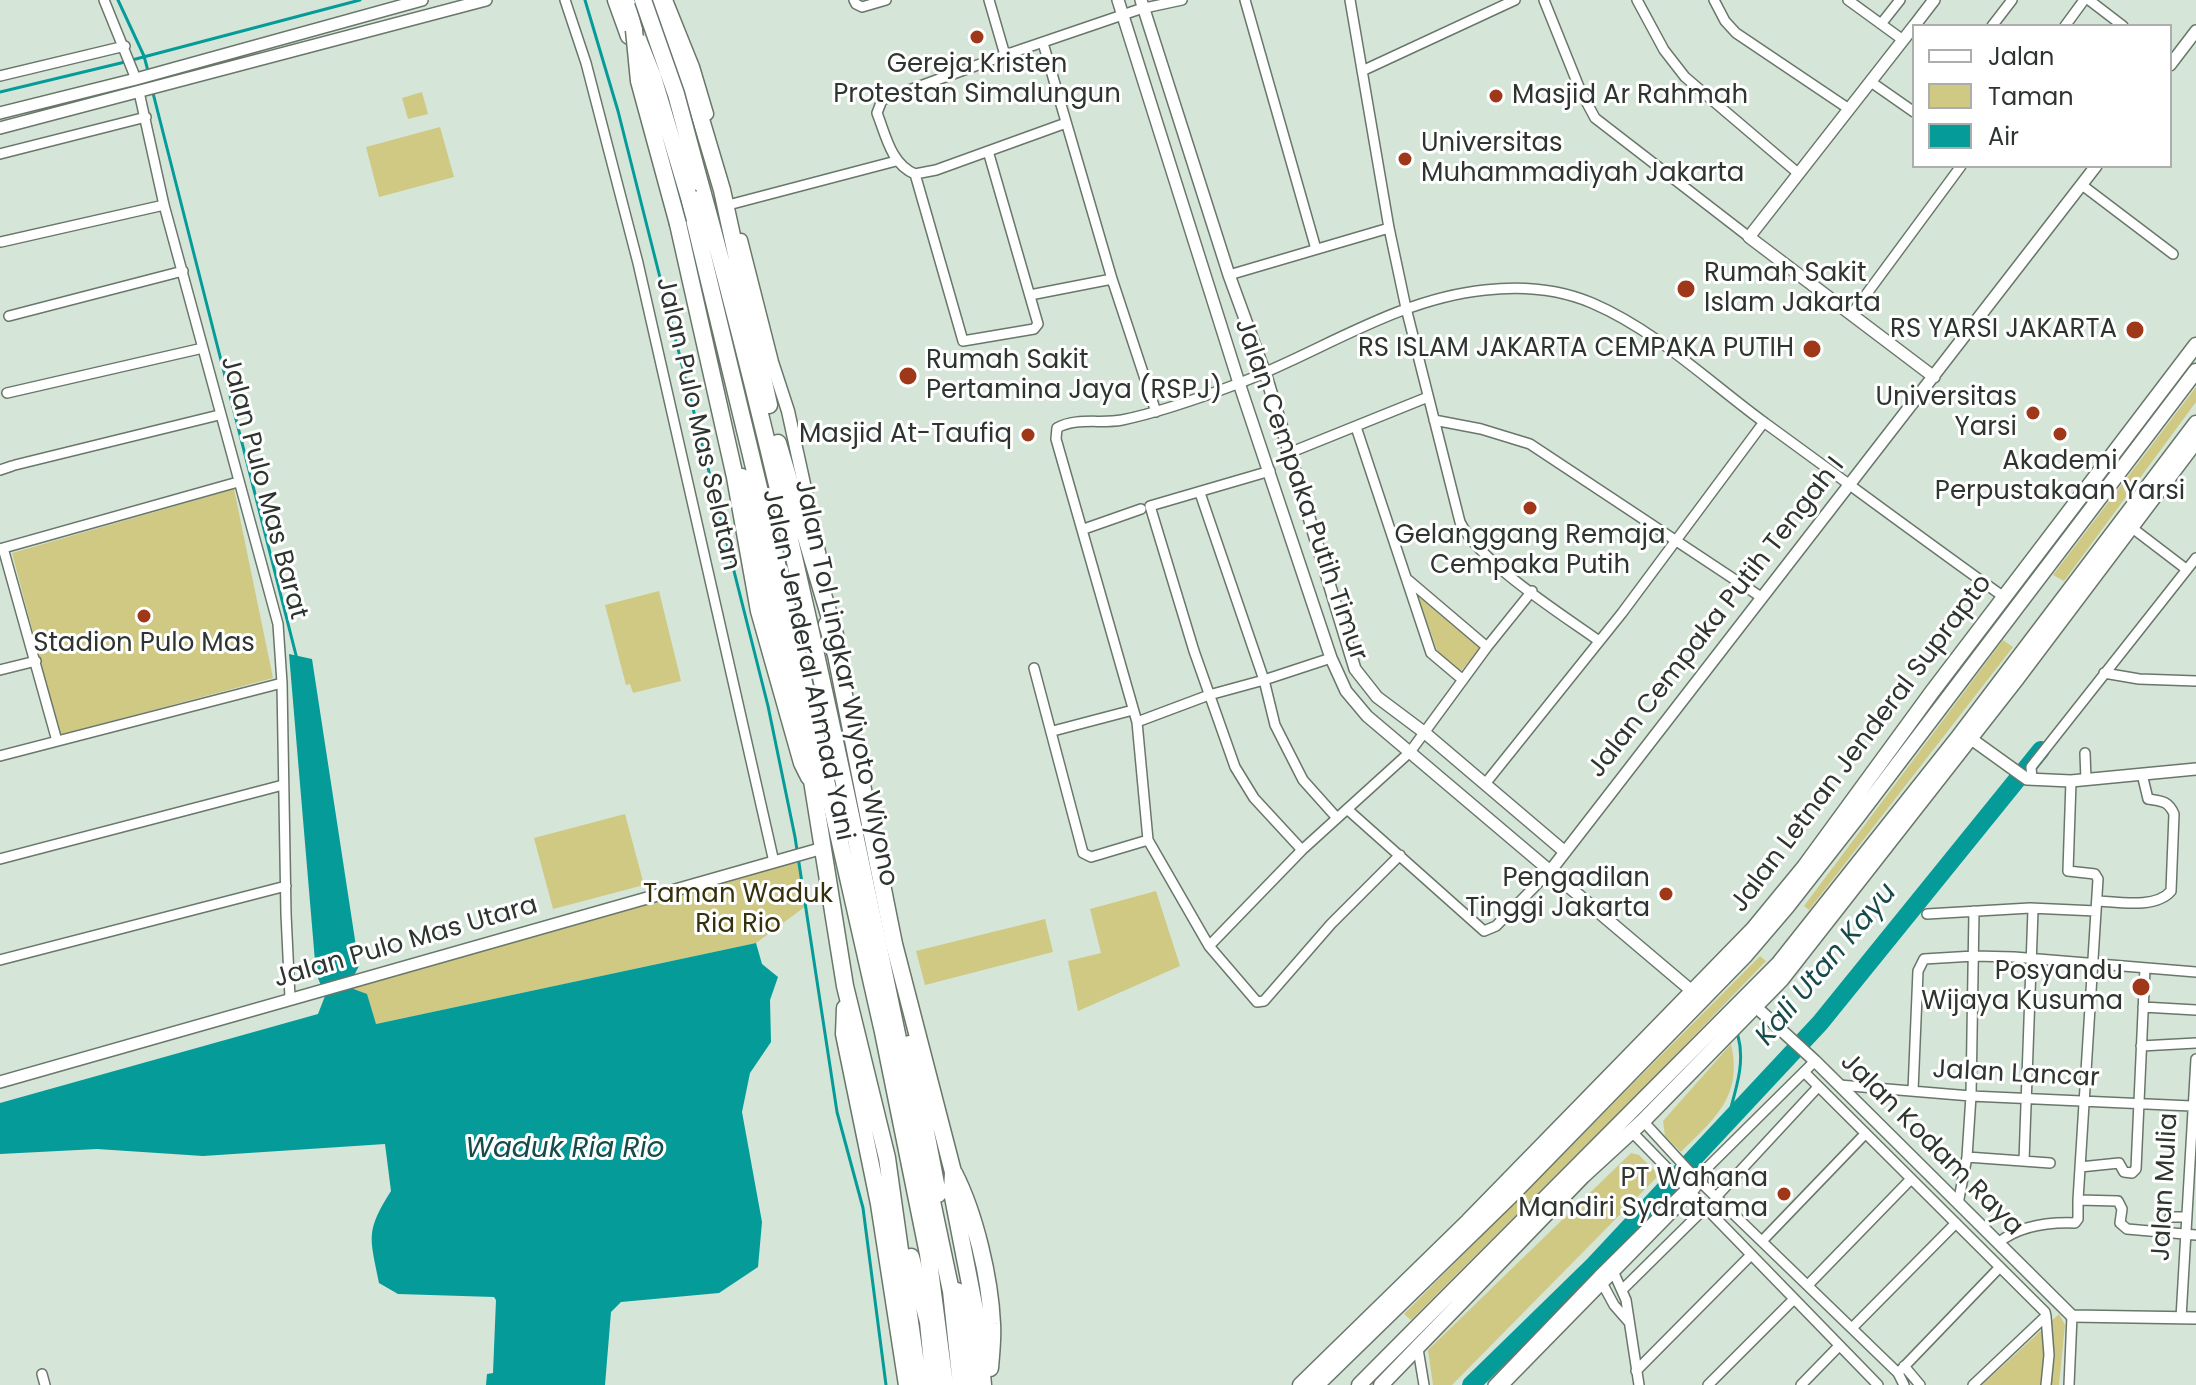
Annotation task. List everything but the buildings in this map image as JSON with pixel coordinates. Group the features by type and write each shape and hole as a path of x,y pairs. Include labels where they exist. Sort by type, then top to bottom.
{"highway":[{"name":"Jalan Jenderal Ahmad Yani","path":"616,0 660,133 809,762 819,849 845,986 928,1322 934,1385"},
{"path":"626,0 634,30 639,81 678,224 735,477 759,611 802,763 809,777"},
{"name":"Jalan Jenderal Ahmad Yani","path":"646,0 673,65 691,124 770,438 835,642 889,922 953,1172 952,1192 977,1320 983,1385"},
{"name":"Jalan Tol Lingkar Wiyoto Wiyono","path":"646,0 676,94 733,303 802,589 951,1291 961,1385"},
{"path":"655,0 697,106 730,219 748,314 781,453 835,642"},
{"name":"Jalan Tol Lingkar Wiyoto Wiyono","path":"634,30 653,77 688,194 773,546 883,1032 922,1224 945,1385"},
{"path":"644,77 673,65"},
{"path":"660,133 691,124"},
{"path":"845,986 844,1034 879,1204 907,1385"},
{"name":"Jalan Jenderal Ahmad Yani","path":"916,1032 909,1045 965,1330 972,1385"},
{"name":"Jalan Jenderal Ahmad Yani","path":"887,1158 919,1385"},
{"path":"953,1172 963,1191 984,1271 992,1323 990,1385"}],"main road":[{"name":"Jalan Jenderal Ahmad Yani","path":"666,0 693,67 788,411 835,642"},
{"name":"Jalan Letnan Jenderal Suprapto","path":"1300,1385 1468,1221 1753,929 1804,867 2196,345"},
{"name":"Jalan Letnan Jenderal Suprapto","path":"1317,1385 1467,1239 1737,964 1794,898 1912,747 1989,641 2196,371"},
{"path":"1359,1385 1778,964 1915,791 2196,423"},
{"path":"1381,1385 1583,1176 1637,1126 1782,979 1936,784 2196,441"},
{"path":"2075,507 2097,502"},
{"path":"2089,560 2090,579"},
{"path":"1911,722 1912,747"},
{"path":"1915,791 1936,784"},
{"path":"1794,898 1817,916"},
{"path":"1719,1023 1721,1040"},
{"path":"1572,1115 1595,1109"}],"street":[{"path":"104,0 137,77"},
{"path":"0,113 422,0"},
{"path":"0,128 486,0"},
{"name":"Jalan Pulo Mas Selatan","path":"565,0 586,63 638,263 776,861"},
{"path":"855,2 862,7 886,0"},
{"path":"989,0 1005,55"},
{"name":"Jalan Cempaka Putih Timur","path":"1118,0 1331,658 1346,691 1367,716 1558,862 1693,992"},
{"path":"1066,123 936,170 915,174 896,161 877,113 882,100 1142,6 1182,0"},
{"path":"1245,0 1316,249"},
{"path":"1350,0 1389,228 1460,522 1483,553 1599,641"},
{"path":"1362,71 1515,0"},
{"path":"1544,0 1581,92 1595,118 1934,377"},
{"path":"1637,0 1664,50 1685,77 1799,174"},
{"path":"1714,0 1725,21 1736,33 1849,109"},
{"path":"1848,0 1903,40"},
{"path":"1881,24 1900,0"},
{"path":"1916,24 1934,0"},
{"path":"1994,24 2012,0"},
{"path":"2067,24 2086,0 2120,24"},
{"path":"1142,6 1289,453 1355,669 1377,697 1485,784 1558,862 1496,926 1484,931 1347,809"},
{"path":"1749,237 1912,29"},
{"path":"2172,62 2196,31"},
{"path":"1043,43 1112,279 1156,412"},
{"path":"0,76 126,50"},
{"path":"1871,82 1912,111"},
{"name":"Jalan Pulo Mas Barat","path":"141,93 164,205 278,624 286,886 296,997"},
{"path":"0,154 145,113"},
{"path":"915,174 963,341 1034,329 1038,324 988,151"},
{"path":"732,204 896,161"},
{"path":"1851,315 1960,168"},
{"name":"Jalan Cempaka Putih Tengah I","path":"1558,862 2095,168"},
{"path":"2082,185 2173,254"},
{"path":"1,242 164,205"},
{"path":"1229,275 1389,228"},
{"path":"9,316 183,271"},
{"path":"1030,295 1112,279"},
{"path":"1400,855 1331,924 1264,1001 1257,1002 1209,946 1148,840 1137,722 1098,592 1056,430 1060,425 1118,421 1156,412 1242,382 1406,308 1484,290 1534,289 1589,302 1677,353 1764,422 2004,597"},
{"path":"7,393 203,348"},
{"path":"1289,453 1428,397"},
{"path":"0,470 219,415"},
{"path":"1434,420 1481,429 1530,444 1761,597"},
{"path":"1485,784 1599,641 1764,422"},
{"path":"1356,427 1431,653 1463,680"},
{"path":"1084,529 1145,507 1270,471"},
{"path":"57,741 2,549 238,482"},
{"path":"1200,493 1264,680 1275,725 1303,780 1337,818"},
{"path":"1145,507 1209,695 1242,780 1263,809 1302,850"},
{"path":"2131,527 2186,569"},
{"path":"2029,779 2031,767 2196,558"},
{"path":"1407,579 1487,647"},
{"path":"1209,946 1302,850 1411,750 1532,591"},
{"path":"1137,722 1209,695 1331,658"},
{"path":"0,670 36,661"},
{"path":"1034,668 1083,853 1091,857 1148,840"},
{"path":"2104,673 2139,679 2196,681"},
{"path":"0,756 282,683"},
{"path":"1053,731 1133,710"},
{"path":"1970,738 2029,779 2071,781 2196,769"},
{"path":"2085,753 2086,780"},
{"path":"1927,914 2096,906 2166,897 2171,891 2174,814 2171,806 2161,799 2148,799 2142,774"},
{"path":"1998,1243 2006,1236 2029,1227 2076,1222 2086,1100 2096,874 2068,871 2071,781"},
{"path":"0,859 283,785"},
{"name":"Jalan Pulo Mas Utara","path":"0,1082 819,849"},
{"path":"0,960 286,886"},
{"path":"2024,1161 2033,910"},
{"path":"1958,1204 1967,1157 1971,1096 1974,911"},
{"path":"1913,1091 1918,971 1921,962 1927,958 1974,956 2196,972"},
{"path":"2080,1167 2119,1163 2124,1172 2135,1172 2145,968"},
{"name":"Jalan Kodam Raya","path":"1756,1007 1815,1061 2072,1316"},
{"path":"2143,1007 2196,1010"},
{"path":"2141,1046 2196,1043"},
{"name":"Jalan Mulia","path":"2181,1318 2191,1235 2187,1217 2196,1059"},
{"path":"1504,1385 1612,1268 1688,1192 1695,1177 1705,1171 1815,1061"},
{"path":"1804,1072 2046,1316 2049,1355 2046,1385"},
{"name":"Jalan Lancar","path":"1839,1085 1971,1096 2191,1106"},
{"path":"1717,1196 1818,1087"},
{"path":"1637,1126 1717,1196 1852,1328 1920,1385"},
{"path":"1637,1126 1661,1164 1878,1385"},
{"path":"1763,1240 1865,1134"},
{"path":"1967,1157 2050,1163"},
{"path":"1808,1285 1911,1179"},
{"path":"2078,1200 2118,1201 2122,1209 2122,1227 2191,1235"},
{"path":"1623,1289 1705,1208"},
{"path":"2170,1217 2187,1217"},
{"path":"1852,1328 1956,1223"},
{"path":"1636,1371 1751,1255"},
{"path":"1901,1370 2000,1267"},
{"path":"1612,1268 1623,1289 1639,1385"},
{"path":"1601,1280 1614,1305 1628,1321"},
{"path":"1493,1385 1601,1280"},
{"path":"1708,1385 1794,1299"},
{"path":"1812,1318 1827,1303"},
{"path":"1973,1385 2046,1316"},
{"path":"2069,1385 2072,1316 2196,1318"},
{"path":"1801,1385 1839,1346"},
{"path":"1418,1349 1424,1385"},
{"path":"1901,1370 1904,1385"},
{"path":"42,1374 45,1385"}],"green space":[{"path":"422,92 428,114 408,119 402,98"},
{"path":"440,127 454,177 379,197 366,147"},
{"path":"2196,387 2196,402 2064,581 2053,575"},
{"name":"Stadion Pulo Mas","path":"234,489 273,678 60,735 12,553"},
{"path":"659,591 681,681 633,693 630,684 626,685 605,605"},
{"path":"1418,596 1480,648 1461,671 1438,653"},
{"path":"2003,640 2013,647 1809,910 1804,906"},
{"path":"625,814 644,885 553,909 534,838"},
{"name":"Taman Waduk Ria Rio","path":"798,855 806,906 756,943 376,1024 358,992 348,988"},
{"path":"1156,891 1180,966 1078,1011 1068,961 1101,953 1090,909"},
{"path":"1045,919 1053,952 925,985 916,951"},
{"path":"1760,956 1766,961 1660,1071 1411,1320 1404,1314"},
{"path":"1731,1044 1733,1078 1723,1105 1681,1152 1665,1136 1663,1121"},
{"path":"1631,1153 1639,1155 1659,1175 1452,1385 1433,1385 1428,1350"},
{"path":"2059,1314 2065,1325 2059,1385 1982,1385"}],"water":[{"name":"Waduk Ria Rio","path":"289,654 312,659 359,966 348,987 367,994 376,1024 756,943 762,964 778,977 770,1000 771,1042 750,1073 742,1112 762,1222 758,1267 719,1293 621,1302 611,1312 605,1385 486,1385 487,1374 493,1373 494,1297 398,1294 379,1283 372,1235 377,1216 391,1191 385,1144 203,1156 97,1149 0,1154 0,1103 318,1014 325,996 316,973"}],"waterway":[{"path":"118,0 144,56 152,86"},
{"path":"132,60 360,0"},
{"path":"585,0 618,111 768,706 795,837 837,1112 863,1208 886,1385"},
{"path":"0,92 125,62"},
{"path":"153,93 297,659"},
{"name":"Kali Utan Kayu","path":"1471,1385 1594,1265 1820,1023 2041,750"},
{"path":"1727,1122 1740,1069 1738,1036"}],"place":[{"name":"Gereja Kristen Protestan Simalungun","path":"977,37"},
{"name":"Masjid Ar Rahmah","path":"1496,96"},
{"name":"Universitas Muhammadiyah Jakarta","path":"1405,159"},
{"name":"Rumah Sakit Islam Jakarta","path":"1686,289"},
{"name":"RS YARSI JAKARTA","path":"2135,330"},
{"name":"RS ISLAM JAKARTA CEMPAKA PUTIH","path":"1812,349"},
{"name":"Rumah Sakit Pertamina Jaya (RSPJ)","path":"908,376"},
{"name":"Universitas Yarsi","path":"2033,413"},
{"name":"Akademi Perpustakaan Yarsi","path":"2060,434"},
{"name":"Masjid At-Taufiq","path":"1028,435"},
{"name":"Gelanggang Remaja Cempaka Putih","path":"1530,508"},
{"name":"Stadion Pulo Mas","path":"144,616"},
{"name":"Pengadilan Tinggi Jakarta","path":"1666,894"},
{"name":"Posyandu Wijaya Kusuma","path":"2141,987"},
{"name":"PT Wahana Mandiri Sydratama","path":"1784,1194"}]}
